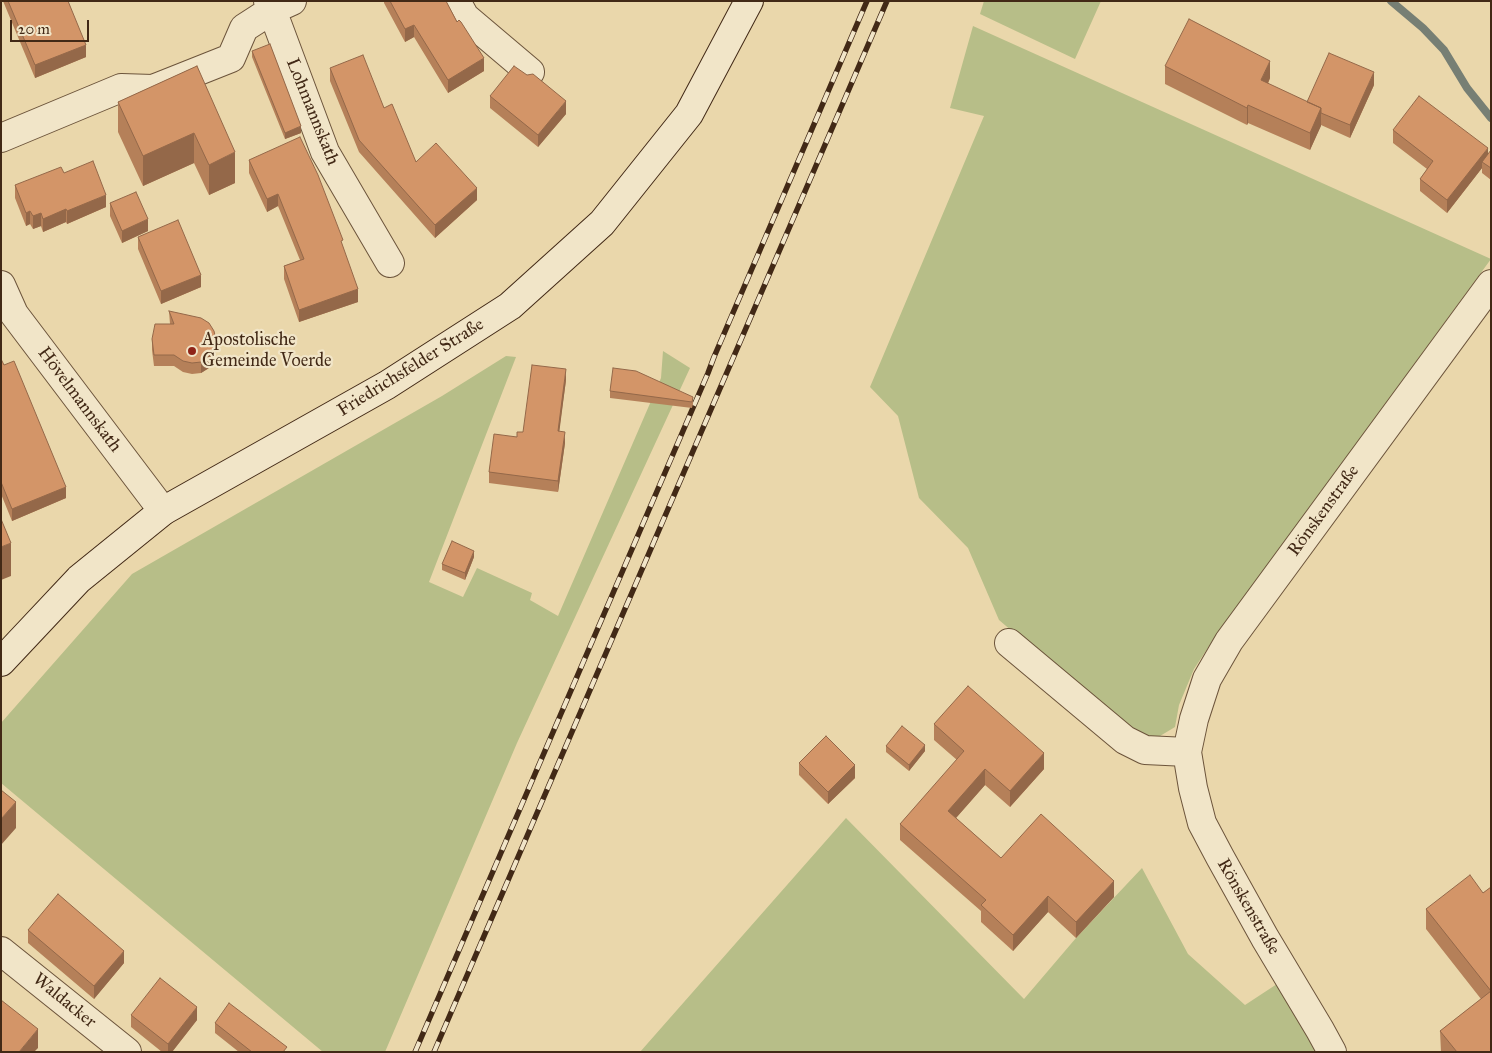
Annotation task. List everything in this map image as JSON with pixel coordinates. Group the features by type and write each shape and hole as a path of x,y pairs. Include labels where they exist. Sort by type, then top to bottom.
{"street":[{"path":"456,1 465,17 530,72"},
{"name":"Friedrichsfelder Straße","path":"1,662 79,578 163,511 388,385 510,306 602,223 689,114 749,1"},
{"name":"Lohmannskath","path":"1,138 120,88 153,88 231,58 244,28 277,4 325,152 390,263"},
{"name":"Rönskenstraße","path":"1332,1052 1261,930 1202,823 1193,788 1187,752 1194,719 1207,678 1229,641 1491,284"},
{"name":"Hövelmannskath","path":"1,285 14,314 163,511"},
{"path":"1009,642 1126,740 1145,750 1187,752"},
{"name":"Waldacker","path":"1,951 127,1052"}],"green space":[{"path":"984,1 1101,1 1075,59 980,14"},
{"path":"973,26 1491,259 1217,634 1194,669 1179,705 1175,727 1160,736 1144,738 1128,730 999,620 968,548 919,498 898,416 870,387 984,116 950,108"},
{"path":"663,351 690,368 517,743 385,1052 323,1052 1,783 1,723 132,574 442,396 506,356 516,357 429,582 463,597 477,568 532,593 530,600 558,616 661,378"},
{"path":"846,818 1024,999 1076,938 1142,868 1188,954 1245,1005 1277,984 1319,1052 640,1052"}],"building":[{"path":"8,1 68,1 86,45 35,65"},
{"path":"390,1 446,1 457,22 459,20 461,22 484,58 448,80 414,25 405,29"},
{"path":"1189,19 1270,61 1261,80 1321,108 1310,133 1248,105 1247,108 1165,66"},
{"path":"270,44 301,126 285,133 252,51"},
{"path":"1329,53 1374,72 1350,125 1321,113 1321,108 1307,102"},
{"path":"363,55 384,108 392,104 416,162 436,143 477,188 435,225 359,140 330,68"},
{"path":"197,66 235,152 209,165 194,133 143,156 118,102"},
{"path":"514,66 527,75 533,74 566,101 538,135 490,96"},
{"path":"1419,96 1488,148 1447,200 1420,179 1433,161 1393,130"},
{"path":"300,137 318,175 343,240 341,241 358,289 299,310 284,266 304,259 278,194 267,199 249,160"},
{"path":"1491,150 1491,168 1482,162"},
{"path":"93,161 106,195 43,219 41,213 33,216 30,211 26,213 15,185 61,167 64,173"},
{"path":"136,192 148,219 122,231 110,203"},
{"path":"178,220 201,275 161,291 138,237"},
{"path":"169,311 201,318 209,323 214,331 216,340 214,349 201,362 183,361 174,355 154,355 152,339 155,324 174,324"},
{"path":"1,359 4,365 14,361 66,487 12,509 1,482"},
{"path":"532,365 566,369 558,431 565,432 558,481 489,472 494,434 517,437 517,432 523,432"},
{"path":"613,368 636,371 693,397 692,402 610,391"},
{"path":"1,519 11,543 1,547"},
{"path":"452,541 474,551 465,573 442,564"},
{"path":"968,686 1044,753 1010,791 985,769 948,811 1001,858 1041,814 1114,881 1076,922 1048,896 1013,935 981,905 986,900 900,824 964,751 934,724"},
{"path":"902,726 925,745 909,765 886,746"},
{"path":"826,736 855,765 828,792 799,763"},
{"path":"1,790 16,802 1,819"},
{"path":"1470,875 1483,893 1491,887 1491,991 1426,909"},
{"path":"58,894 124,951 94,986 28,930"},
{"path":"160,978 197,1007 168,1044 131,1015"},
{"path":"1491,991 1491,1052 1457,1052 1440,1031"},
{"path":"1,1000 38,1029 19,1052 1,1052"},
{"path":"229,1003 287,1047 283,1052 252,1052 215,1023"}],"waterway":[{"path":"1391,1 1423,28 1444,50 1467,88 1491,118"}],"railway":[{"path":"415,1052 867,1"},
{"path":"434,1052 887,1"}],"place":[{"name":"Apostolische Gemeinde Voerde","path":"192,351"}]}
